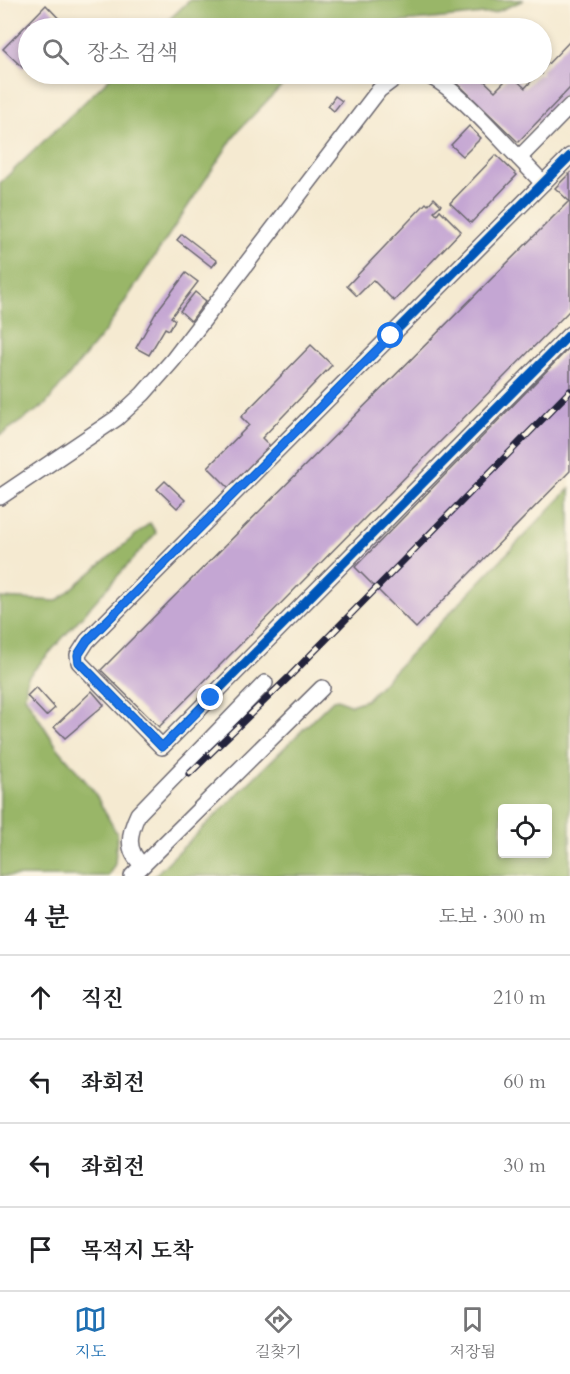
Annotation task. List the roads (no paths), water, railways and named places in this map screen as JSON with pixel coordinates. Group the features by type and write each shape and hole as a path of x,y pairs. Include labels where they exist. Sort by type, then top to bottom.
{"street":[{"path":"0,497 117,418 143,394 173,360 380,90 388,84"},
{"path":"443,84 543,183"},
{"path":"519,158 570,106"},
{"path":"570,156 87,641 78,655 79,662 162,747 570,334"},
{"path":"265,684 138,814 133,824 130,842 138,871 322,688"}],"railway":[{"path":"189,774 290,676 570,391"}]}
